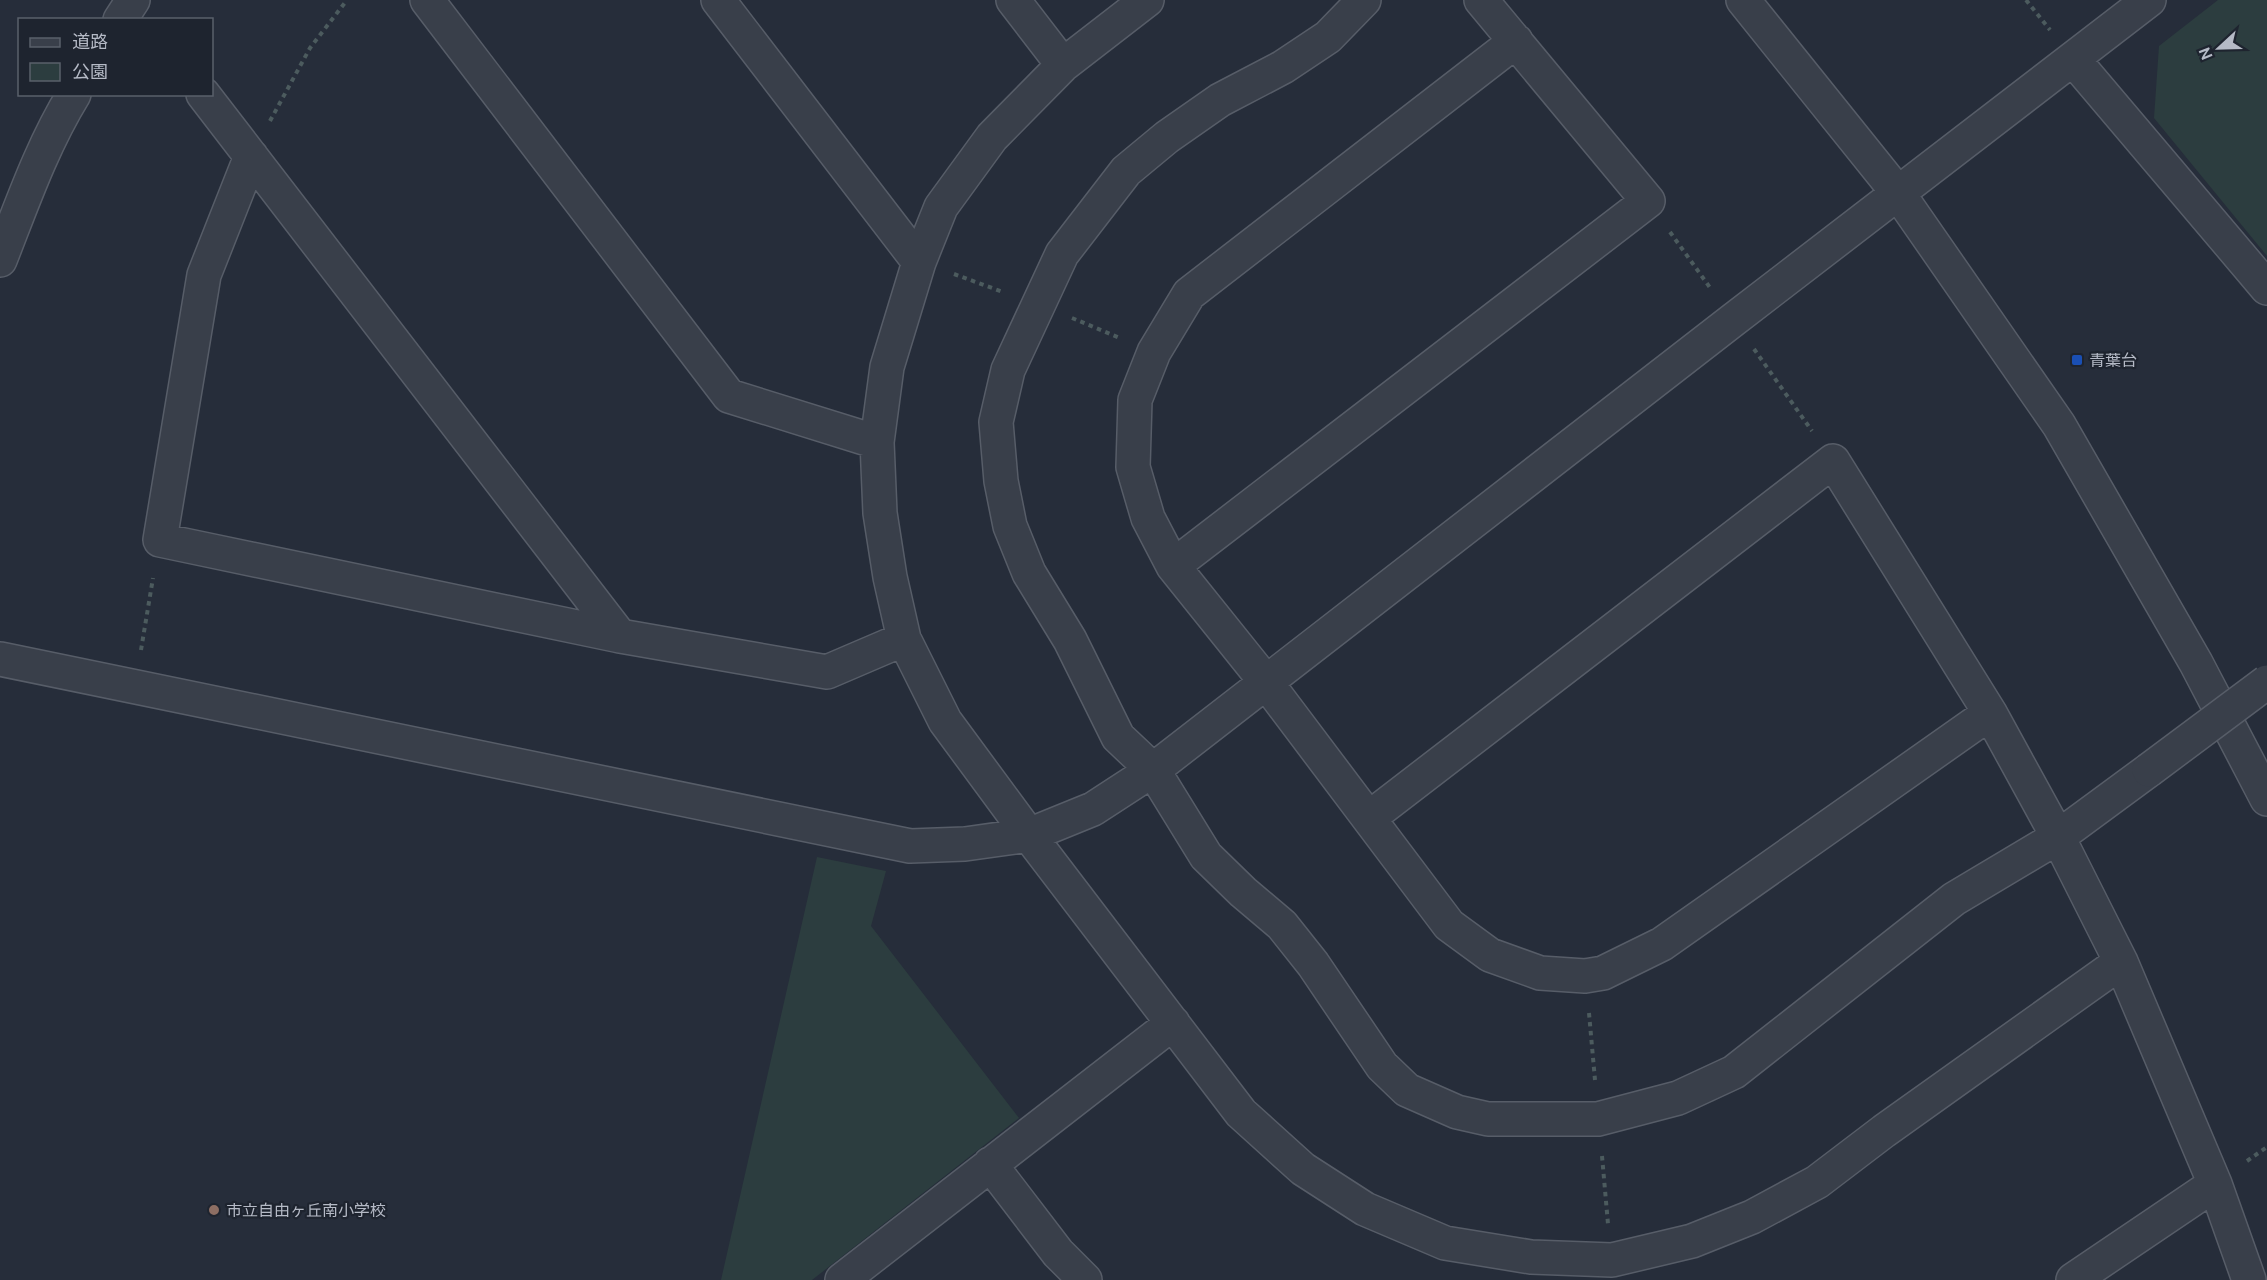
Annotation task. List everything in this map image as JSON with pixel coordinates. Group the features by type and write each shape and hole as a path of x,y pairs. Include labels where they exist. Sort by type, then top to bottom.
{"street":[{"path":"427,0 729,396 877,442"},
{"path":"718,0 919,262"},
{"path":"1013,0 1063,65"},
{"path":"1147,0 1063,65 985,146 941,207 919,262 886,367 877,442 880,513 890,577 904,639 945,721 1241,1113 1303,1169 1365,1209 1445,1243 1613,1270 1752,1217 1817,1182 1884,1131 2121,962"},
{"path":"1364,0 1328,36 1283,67 1220,100 1167,137 1126,171 1062,254 1008,370 996,422 1001,482 1010,526 1029,573 1071,640 1118,737 1153,770 1206,856 1282,925 1313,964 1382,1066 1407,1090 1457,1112 1488,1119 1598,1119 1678,1098 1734,1072 1954,899 2058,837 2267,682"},
{"path":"1173,566 1648,201 1481,0"},
{"path":"1743,0 1898,193 2059,425 2196,663 2267,799"},
{"path":"0,659 910,846 966,844 1029,835 1093,809 1153,770 2149,0"},
{"path":"1516,41 1189,294 1154,352 1135,400 1133,466 1148,518 1173,566 1266,682 1449,925 1490,955 1540,973 1585,976 1603,973 1662,944 1990,713"},
{"path":"2073,59 2267,288"},
{"path":"0,260 31,181 59,119 73,96"},
{"path":"205,96 620,636"},
{"path":"251,156 204,275 160,540 620,636 827,672 904,639"},
{"path":"1369,818 1833,461 1990,713 2058,837 2121,962 2215,1184 2249,1280"},
{"path":"842,1280 1173,1023"},
{"path":"990,1164 1058,1253 1085,1280"},
{"path":"2073,1280 2215,1184"}],"path":[{"path":"251,156 310,48 347,0"},
{"path":"134,686 160,540"}],"green space":[{"path":"2218,0 2267,0 2267,256 2154,118 2159,46"},
{"path":"817,857 886,871 871,926 1019,1118 812,1280 721,1280"}],"place":[{"name":"青葉台","path":"2077,360"},
{"name":"市立自由ヶ丘南小学校","path":"214,1210"}]}
